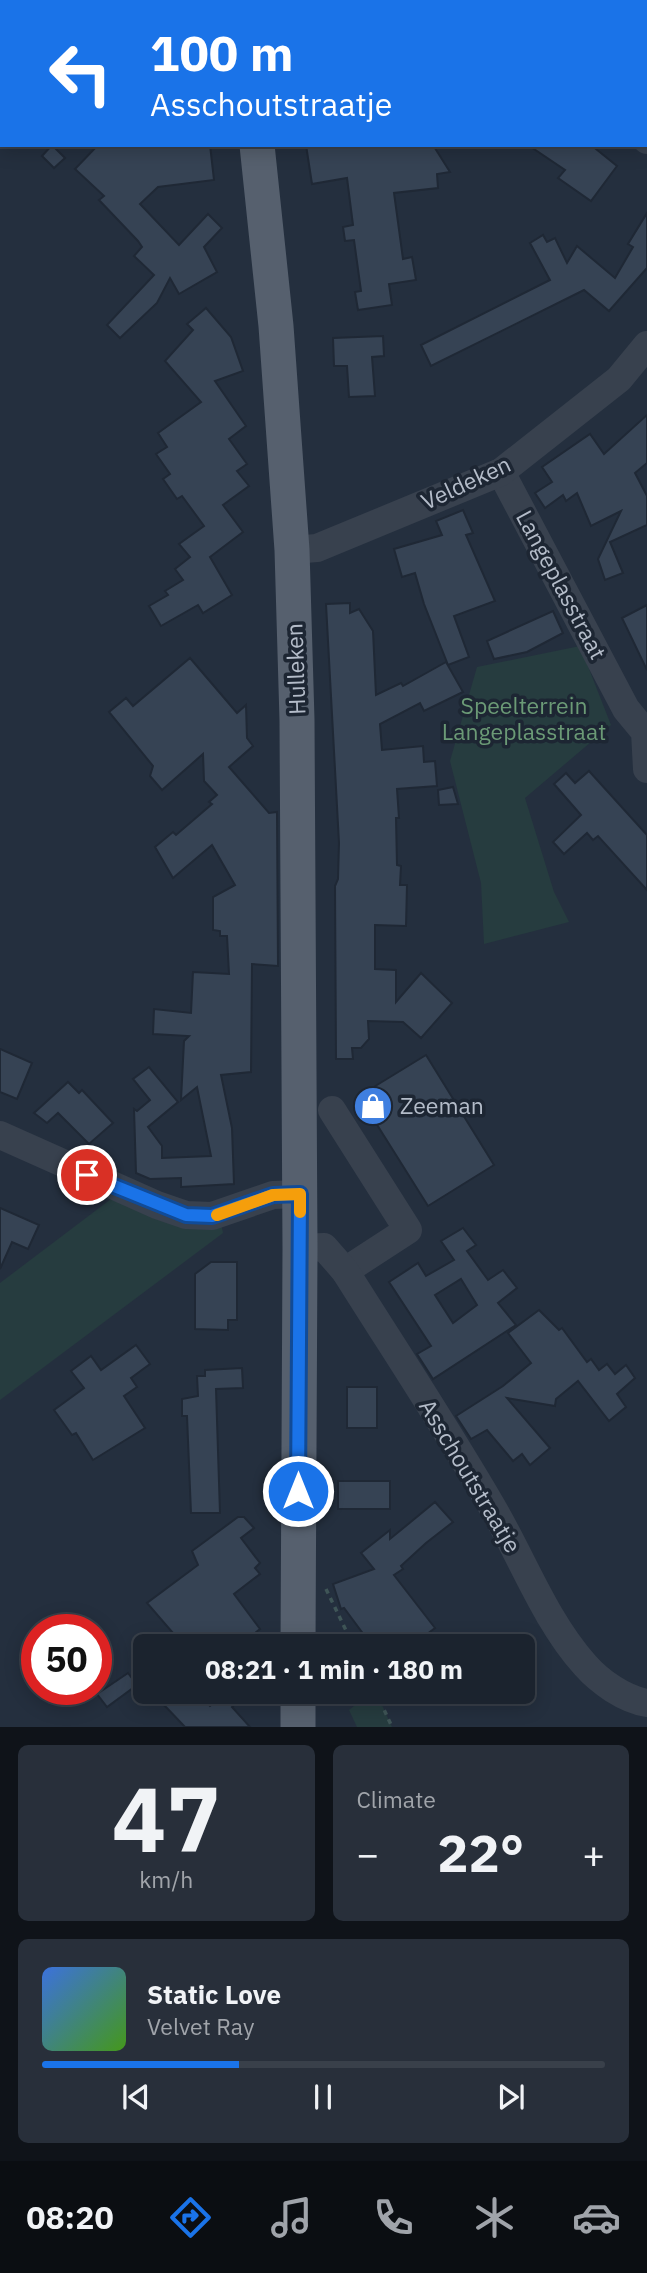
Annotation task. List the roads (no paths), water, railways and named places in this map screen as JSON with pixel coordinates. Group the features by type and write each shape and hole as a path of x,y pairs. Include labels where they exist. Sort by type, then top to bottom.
{"main road":[{"name":"Hulleken","path":"257,147 276,326 292,550 297,720 300,1194 298,1634"}],"street":[{"name":"Veldeken","path":"292,550 317,548 501,472 620,379 647,345"},
{"name":"Langeplasstraat","path":"501,472 626,709 646,731 647,769"},
{"path":"332,1110 408,1230 345,1271"},
{"path":"0,1135 157,1205 186,1215 212,1216 273,1195 300,1194"},
{"name":"Asschoutstraatje","path":"300,1248 324,1247 345,1271 492,1506 569,1645 587,1667 635,1699 647,1711"}],"place":[{"name":"Zeeman","path":"373,1106"}],"park label":[{"name":"Speelterrein Langeplasstraat","path":"524,719"}]}
